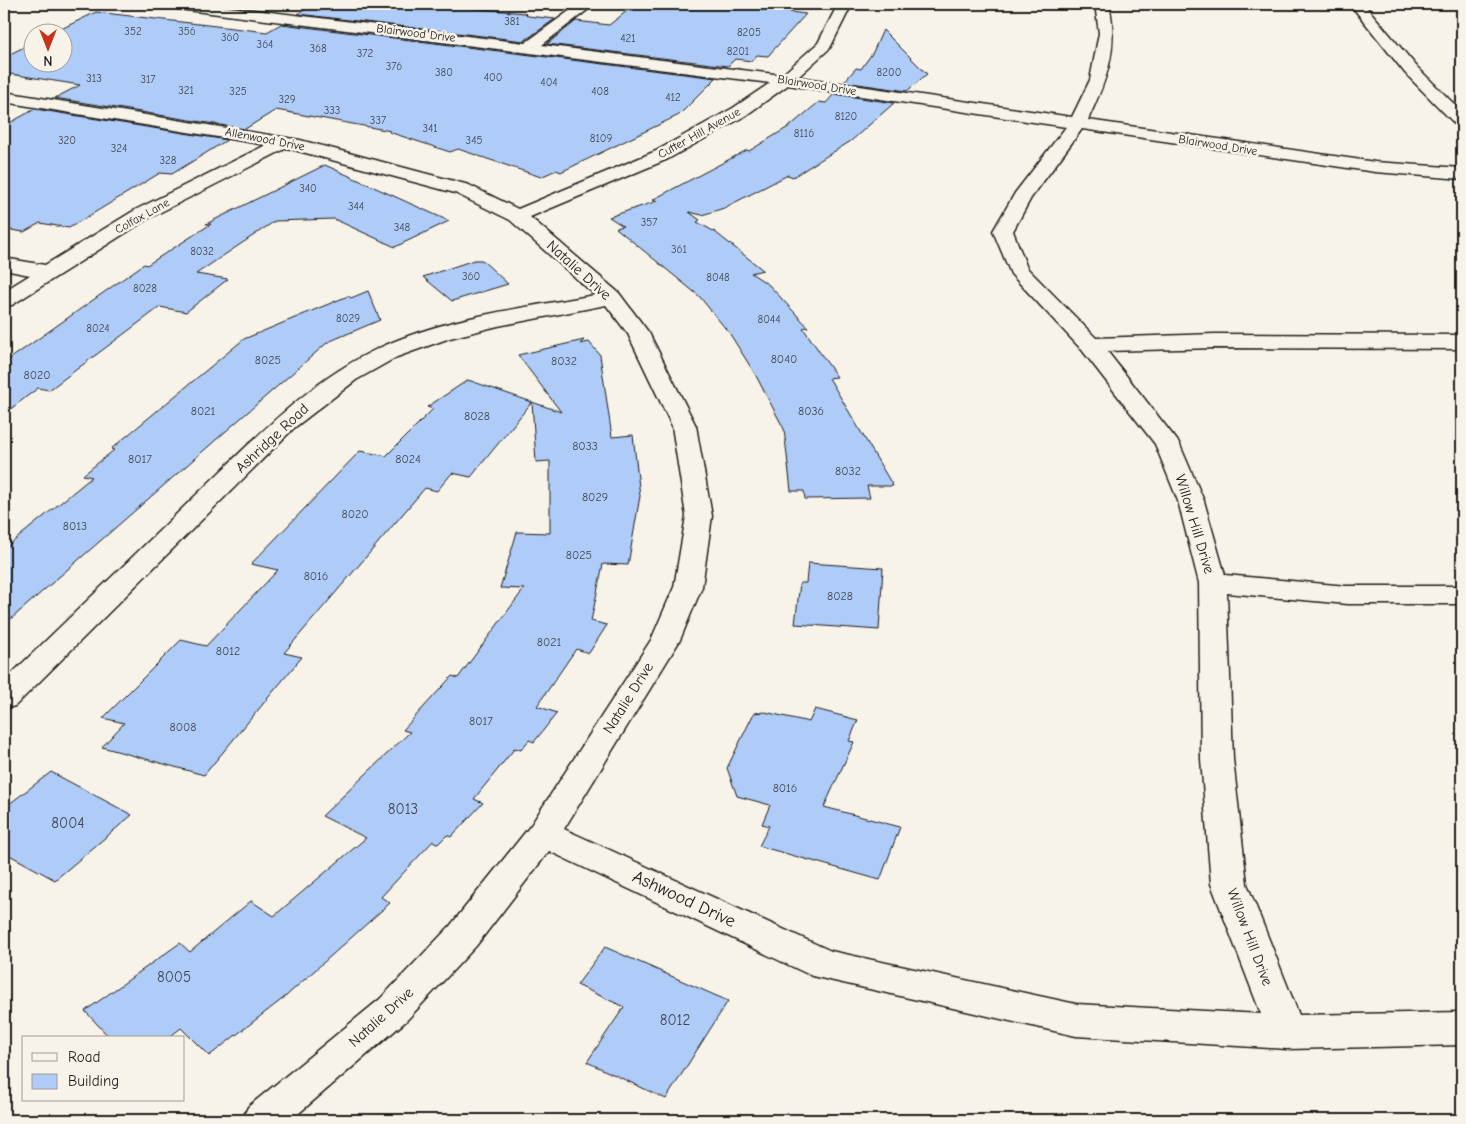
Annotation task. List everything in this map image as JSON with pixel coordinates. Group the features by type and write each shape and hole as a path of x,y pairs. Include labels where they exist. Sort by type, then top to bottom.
{"street":[{"name":"Blairwood Drive","path":"171,4 785,80 1078,122 1375,168 1462,174"},
{"path":"530,47 588,4"},
{"name":"Cutter Hill Avenue","path":"517,216 662,155 739,112 785,80 826,45 846,4"},
{"name":"Willow Hill Drive","path":"1102,4 1107,34 1098,80 1078,122 1022,197 1003,231 1018,270 1090,344 1167,443 1190,501 1213,583 1217,759 1229,884 1287,1032"},
{"path":"1357,4 1411,70 1462,121"},
{"name":"Allenwood Drive","path":"4,97 285,142 462,189 517,216"},
{"name":"Colfax Lane","path":"4,300 142,214 285,142"},
{"name":"Natalie Drive","path":"262,1120 392,1010 463,936 543,834 665,640 688,587 698,516 684,426 638,333 611,298 517,216"},
{"path":"4,264 48,272"},
{"name":"Ashridge Road","path":"4,699 285,423 327,389 388,353 430,338 481,324 611,298"},
{"path":"1090,344 1215,341 1462,342"},
{"path":"1213,583 1288,592 1347,595 1462,595"},
{"name":"Ashwood Drive","path":"543,834 825,965 1076,1020 1287,1032 1462,1029"}],"building":[{"path":"314,4 425,4 525,13 528,16 555,19 524,41 298,14"},
{"path":"636,4 793,4 790,12 806,14 768,56 757,55 752,61 735,59 728,66 547,44 576,21 609,25"},
{"path":"96,12 267,32 281,24 716,78 679,115 561,172 556,170 541,177 458,149 450,152 389,132 391,131 276,110 245,129 55,98 80,85 4,73 4,57 22,48 22,72 72,72 72,24"},
{"path":"883,30 927,74 907,91 844,82 856,68 861,69 873,52"},
{"path":"834,94 894,103 851,141 793,177 788,175 724,208 702,215 689,212 700,220 697,222 715,232 763,270 751,273 769,285 808,327 803,328 837,377 829,378 893,486 867,486 870,498 805,499 804,491 791,491 784,429 755,374 730,334 699,296 616,228 623,226 609,217 657,201 652,200 747,150 749,151 790,126 819,102 826,103"},
{"path":"35,109 227,140 172,174 160,173 69,228 40,223 24,232 4,229 4,126"},
{"path":"325,165 449,221 395,247 334,219 275,221 196,274 228,279 186,312 160,307 49,390 38,388 4,414 4,363 144,264 147,265 211,224 206,224"},
{"path":"474,260 482,260 508,284 452,301 423,277"},
{"path":"368,291 380,320 328,342 4,625 4,549 92,477 83,475 114,450 111,449 244,339 348,296 351,298"},
{"path":"584,340 580,344 589,342 600,355 612,437 633,435 640,496 628,565 603,564 591,621 607,625 589,653 576,649 537,706 557,713 534,742 529,740 521,750 515,748 474,799 483,803 451,837 447,835 438,844 433,841 381,897 390,903 285,997 209,1056 181,1028 171,1036 108,1036 85,1011 180,943 190,952 251,901 274,916 366,838 322,816 410,732 403,730 452,676 458,678 524,589 500,588 517,532 550,533 550,461 536,462 532,402 561,412 518,355"},
{"path":"468,380 532,402 471,477 452,473 437,491 425,488 284,653 302,657 204,775 102,747 124,723 103,718 181,640 206,646 278,570 251,564 360,451 386,456 433,409 427,407"},
{"path":"808,563 883,568 879,630 795,624 800,583 806,583"},
{"path":"815,709 858,720 849,741 854,742 824,807 900,827 880,880 759,846 769,826 762,824 770,805 737,796 727,768 754,713 765,712 809,722"},
{"path":"51,772 132,815 55,880 4,852 4,808"},
{"path":"605,947 728,1001 666,1099 587,1062 624,1007 577,985"}]}
